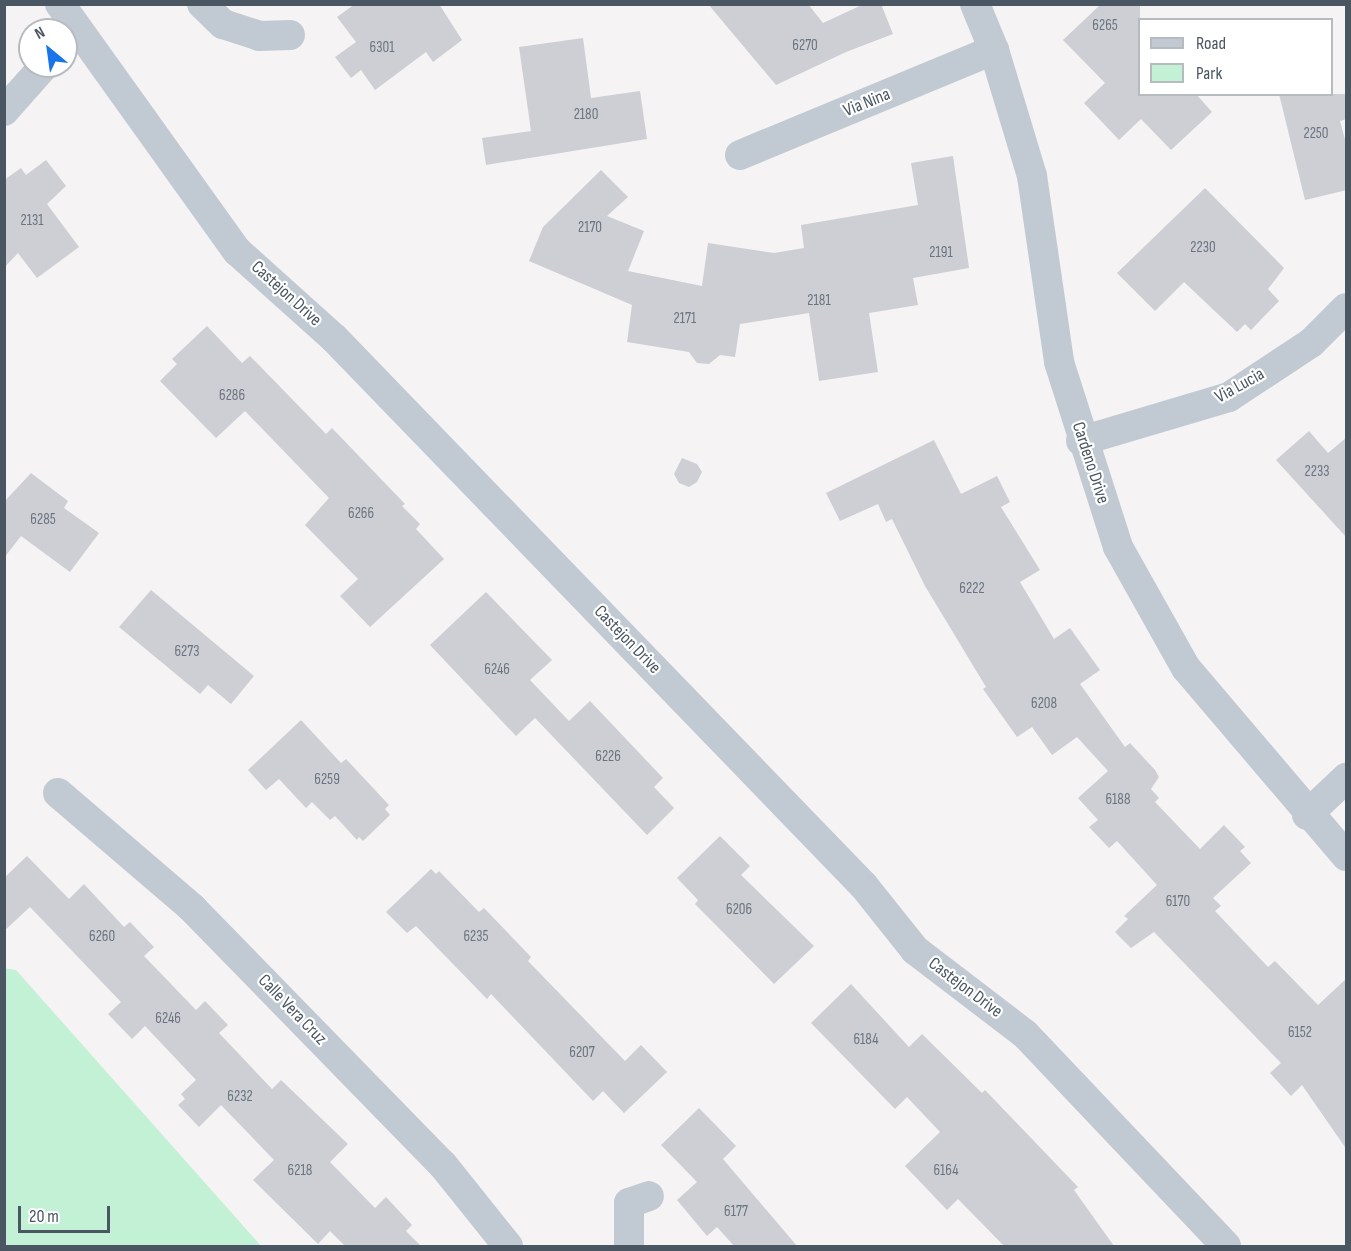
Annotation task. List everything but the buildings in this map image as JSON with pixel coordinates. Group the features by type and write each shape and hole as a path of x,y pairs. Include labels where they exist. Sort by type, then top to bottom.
{"street":[{"name":"Castejon Drive","path":"60,4 65,18"},
{"path":"202,4 223,24 259,36 290,35"},
{"name":"Cardeno Drive","path":"975,4 994,50 1032,176 1059,362 1082,441 1118,547 1186,669 1307,815 1347,856"},
{"name":"Castejon Drive","path":"78,43 237,251 351,355 864,886 915,950 1025,1034 1226,1246"},
{"name":"Via Nina","path":"740,155 994,50"},
{"path":"4,111 33,78"},
{"name":"Via Lucia","path":"1082,441 1228,397 1311,343 1347,308"},
{"path":"1307,815 1347,778"},
{"name":"Calle Vera Cruz","path":"58,793 192,908 443,1165 508,1246"},
{"path":"629,1246 629,1203 650,1197"}],"green space":[{"path":"4,968 16,970 261,1246 5,1246"}]}
